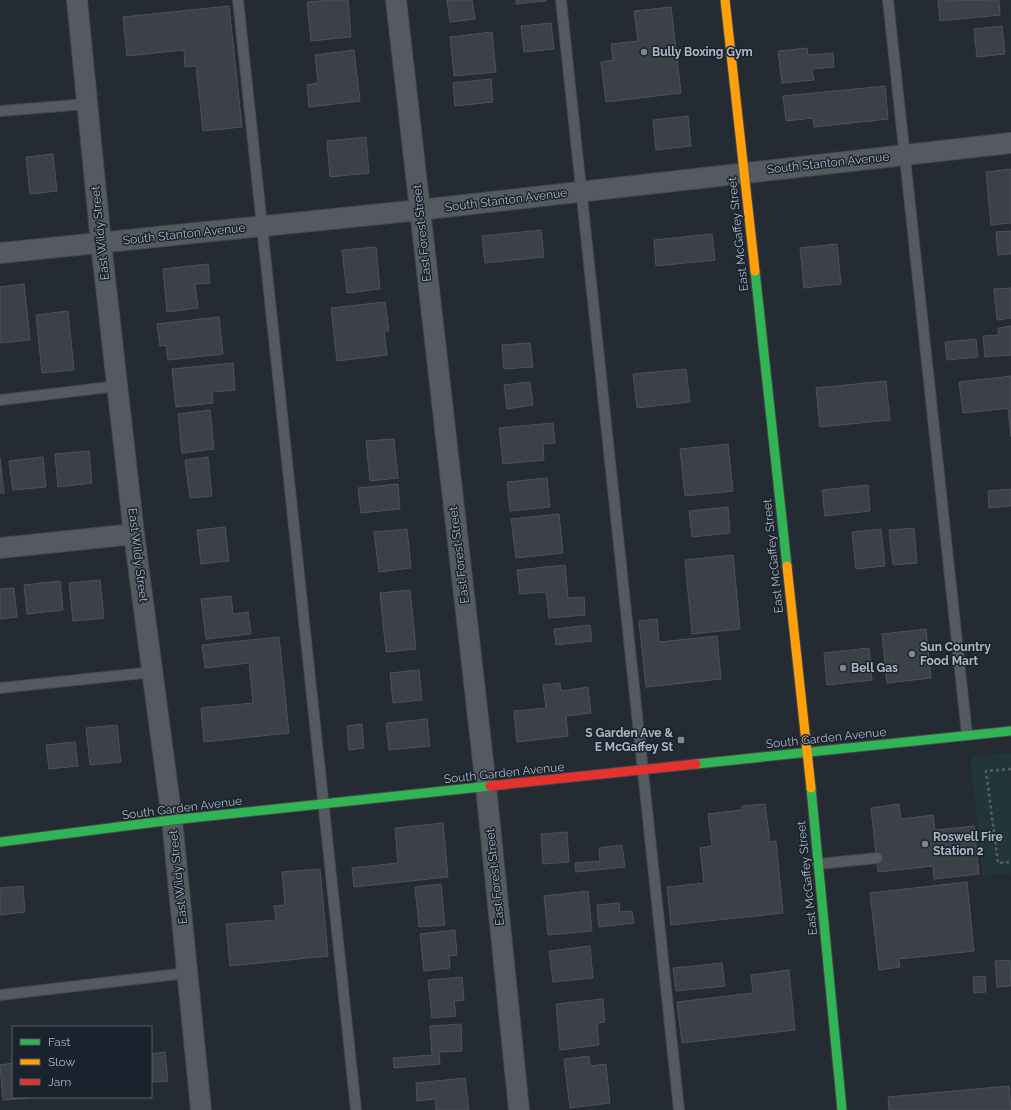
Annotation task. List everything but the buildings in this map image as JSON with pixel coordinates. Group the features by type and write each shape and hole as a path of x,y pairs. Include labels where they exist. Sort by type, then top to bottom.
{"main road":[{"name":"East McGaffey Street","path":"725,0 807,752 842,1110"},
{"name":"South Garden Avenue","path":"0,842 172,820 1011,731"}],"street":[{"name":"East Wildy Street","path":"77,0 101,243 134,534 172,820 201,1110"},
{"name":"East Forest Street","path":"396,0 486,787 519,1110"},
{"name":"South Stanton Avenue","path":"0,253 420,210 743,172 1011,143"},
{"path":"0,548 134,534"}],"lane":[{"path":"238,0 356,1110"},
{"path":"561,0 679,1110"},
{"path":"888,0 968,735"},
{"path":"0,111 87,104"},
{"path":"0,400 118,386"},
{"path":"0,688 153,672"},
{"path":"818,864 877,858"},
{"path":"0,995 187,974"}],"path":[{"path":"1011,769 986,771 998,863 1011,862"}],"green space":[{"path":"1011,753 1011,873 983,876 970,757"}],"traffic: fast":[{"path":"755,271 787,566"},
{"path":"696,764 1011,731"},
{"path":"0,842 172,820 490,786"},
{"path":"811,788 842,1110"}],"traffic: slow":[{"path":"725,0 755,271"},
{"path":"787,566 811,788"}],"traffic: jam":[{"path":"490,786 696,764"}],"place":[{"name":"Bully Boxing Gym","path":"644,52"},
{"name":"Sun Country Food Mart","path":"912,654"},
{"name":"Bell Gas","path":"843,668"},
{"name":"S Garden Ave & E McGaffey St","path":"681,740"},
{"name":"Roswell Fire Station 2","path":"925,844"}]}
